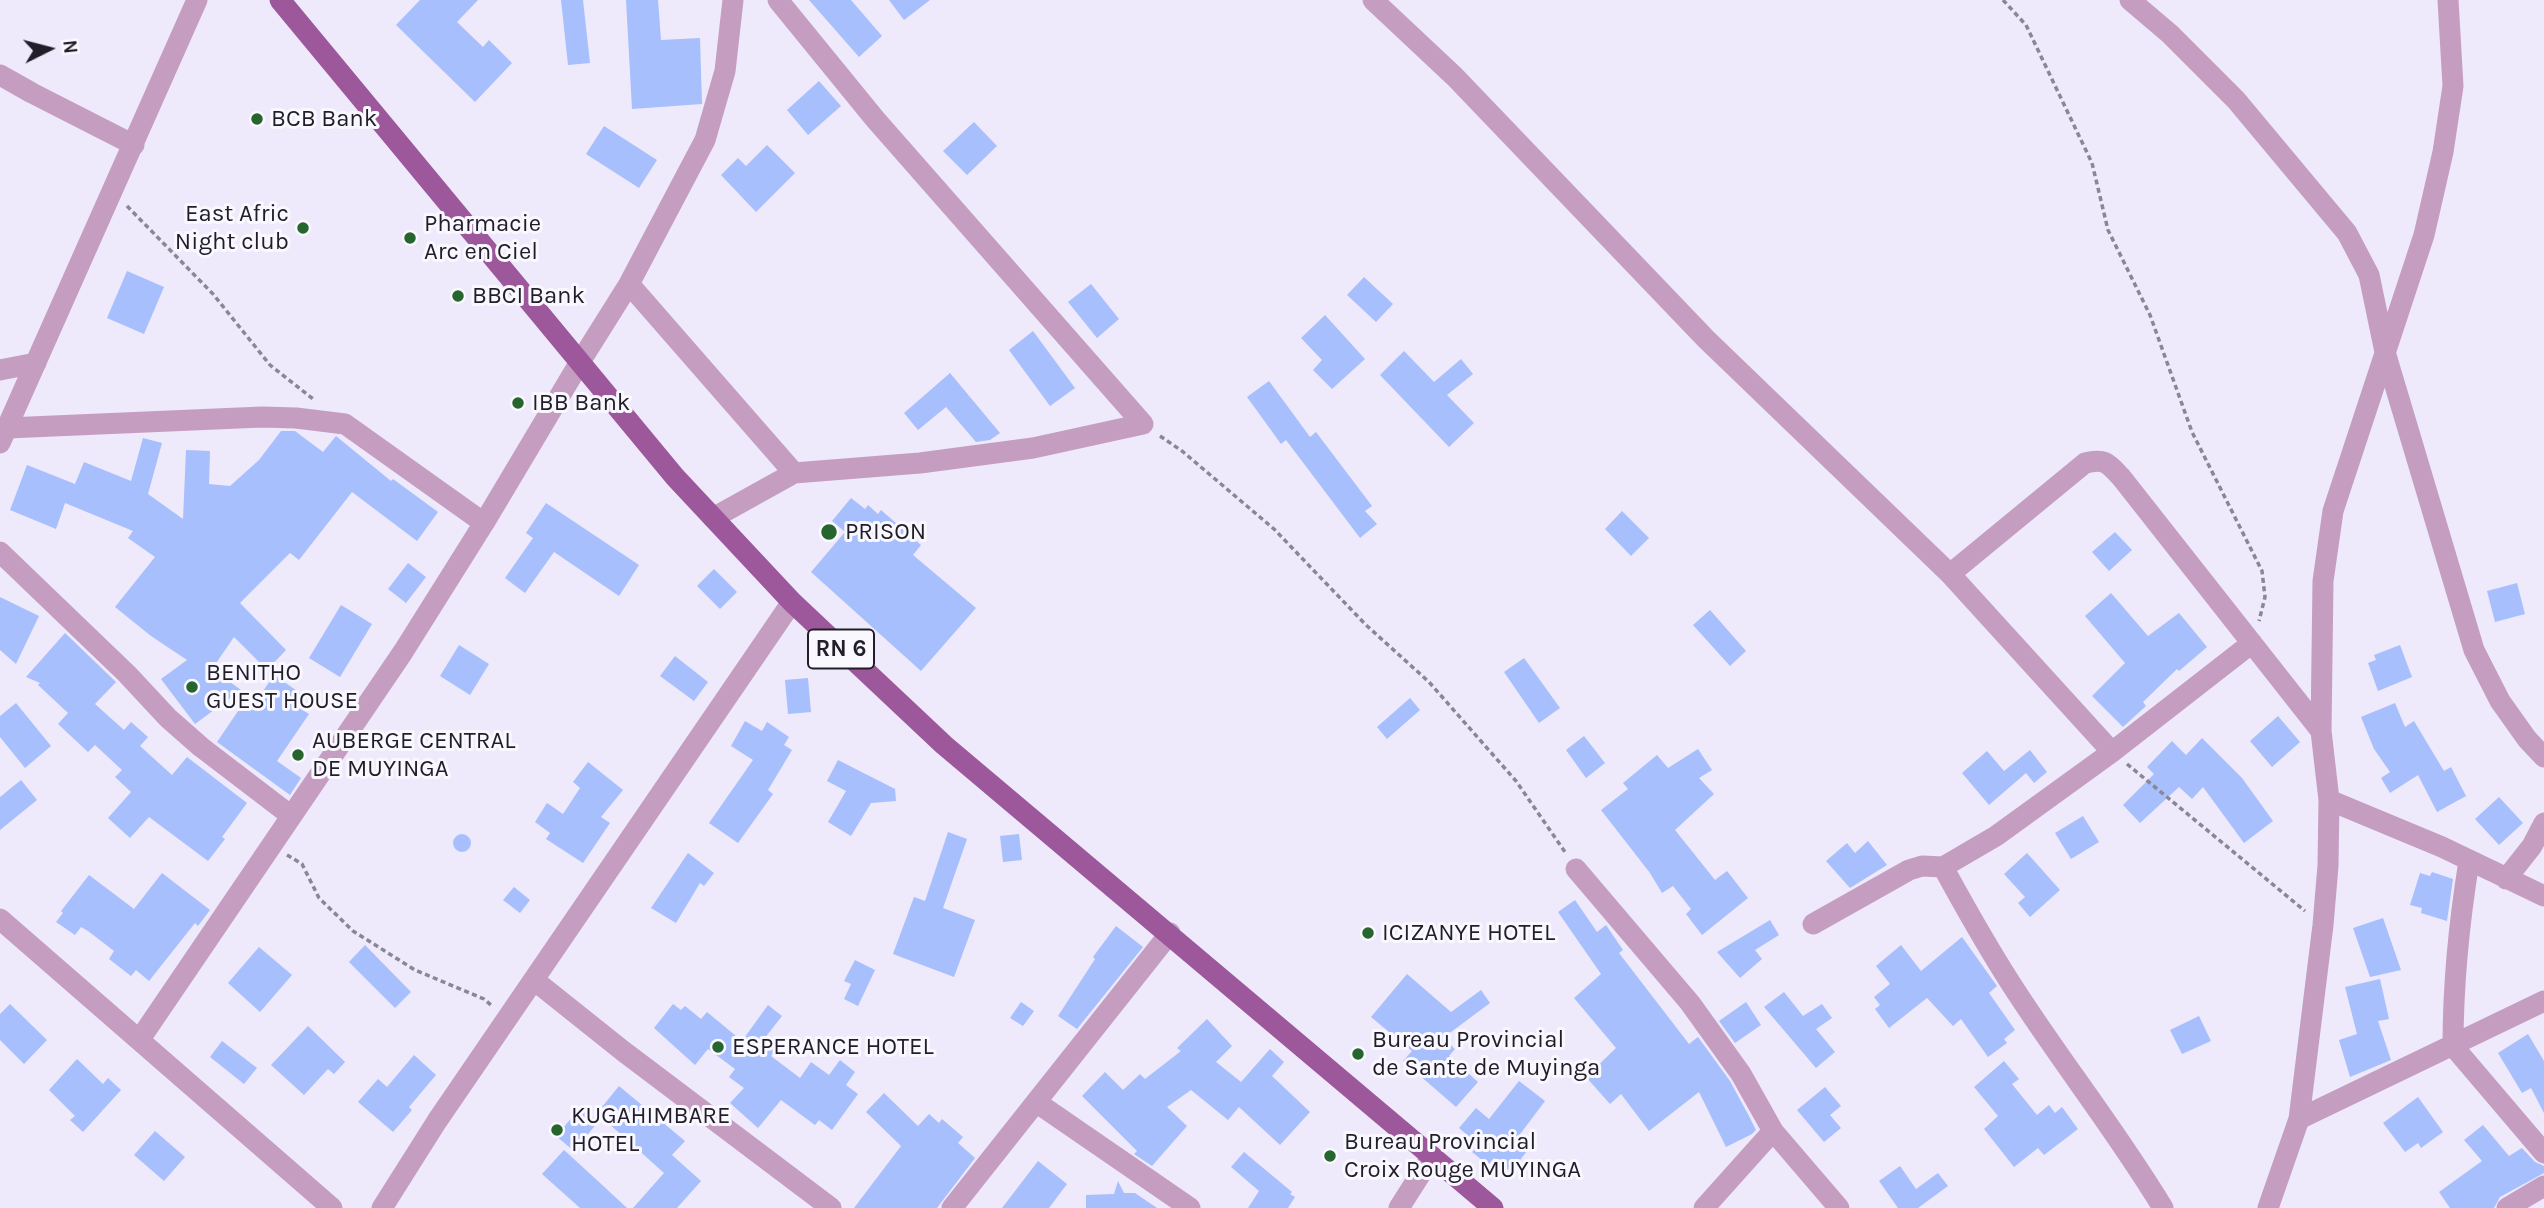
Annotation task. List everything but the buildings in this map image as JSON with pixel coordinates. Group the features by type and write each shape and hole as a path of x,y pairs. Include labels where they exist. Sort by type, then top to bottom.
{"main road":[{"name":"RN 6","path":"280,0 675,477 792,602 944,745 1493,1208"}],"street":[{"path":"197,0 3,435 261,416 345,424 484,523"},
{"path":"140,1039 402,652 629,284 705,140 725,71 733,0"},
{"path":"713,518 794,473 920,463 1033,447 1143,424 875,119 778,0"},
{"path":"1373,0 1455,77 1706,339 1950,574 2112,752"},
{"path":"2130,0 2170,34 2236,100 2347,233 2369,275 2385,352 2473,650 2500,701 2527,739 2544,757"},
{"path":"2268,1208 2299,1119 2323,926 2328,866 2329,800 2321,731 2323,581 2333,510 2424,235 2453,86 2448,0"},
{"path":"0,75 134,145"},
{"path":"629,284 794,473"},
{"path":"0,370 36,363"},
{"path":"1950,574 2085,463 2098,460 2109,464 2321,731"},
{"path":"0,552 127,674 168,718 201,747 290,815"},
{"path":"382,1208 507,1018 792,602"},
{"path":"1813,924 1909,870 1922,866 1943,867 2035,810 2252,643"},
{"path":"2329,800 2442,847 2544,896"},
{"path":"2507,879 2532,846 2544,823"},
{"path":"2469,861 2453,994 2453,1046 2544,1153"},
{"path":"1943,867 1974,924 2019,996 2108,1123 2163,1208"},
{"path":"1576,869 1690,1003 1741,1074 1773,1131 1839,1208"},
{"path":"0,919 332,1208"},
{"path":"952,1208 1170,933"},
{"path":"534,980 623,1051 831,1208"},
{"path":"2299,1119 2544,1001"},
{"path":"1036,1102 1190,1208"},
{"path":"1704,1208 1773,1131"},
{"path":"1399,1208 1432,1156"},
{"path":"2507,1208 2544,1186"}],"path":[{"path":"2003,0 2026,25 2092,163 2108,230 2150,315 2192,432 2262,571 2265,597 2252,643"},
{"path":"113,192 213,294 270,365 313,399"},
{"path":"1143,424 1182,451 1274,529 1366,625 1429,682 1516,781 1576,869"},
{"path":"2112,752 2323,926"},
{"path":"270,845 302,864 319,898 353,931 415,970 484,999 507,1018"}],"place":[{"name":"BCB Bank","path":"257,119"},
{"name":"East Afric Night club","path":"303,228"},
{"name":"Pharmacie Arc en Ciel","path":"410,238"},
{"name":"BBCI Bank","path":"458,296"},
{"name":"IBB Bank","path":"518,403"},
{"name":"PRISON","path":"829,532"},
{"name":"BENITHO GUEST HOUSE","path":"192,687"},
{"name":"AUBERGE CENTRAL DE MUYINGA","path":"298,755"},
{"name":"ICIZANYE HOTEL","path":"1368,933"},
{"name":"ESPERANCE HOTEL","path":"718,1047"},
{"name":"Bureau Provincial de Sante de Muyinga","path":"1358,1054"},
{"name":"KUGAHIMBARE HOTEL","path":"557,1130"},
{"name":"Bureau Provincial Croix Rouge MUYINGA","path":"1330,1156"}]}
